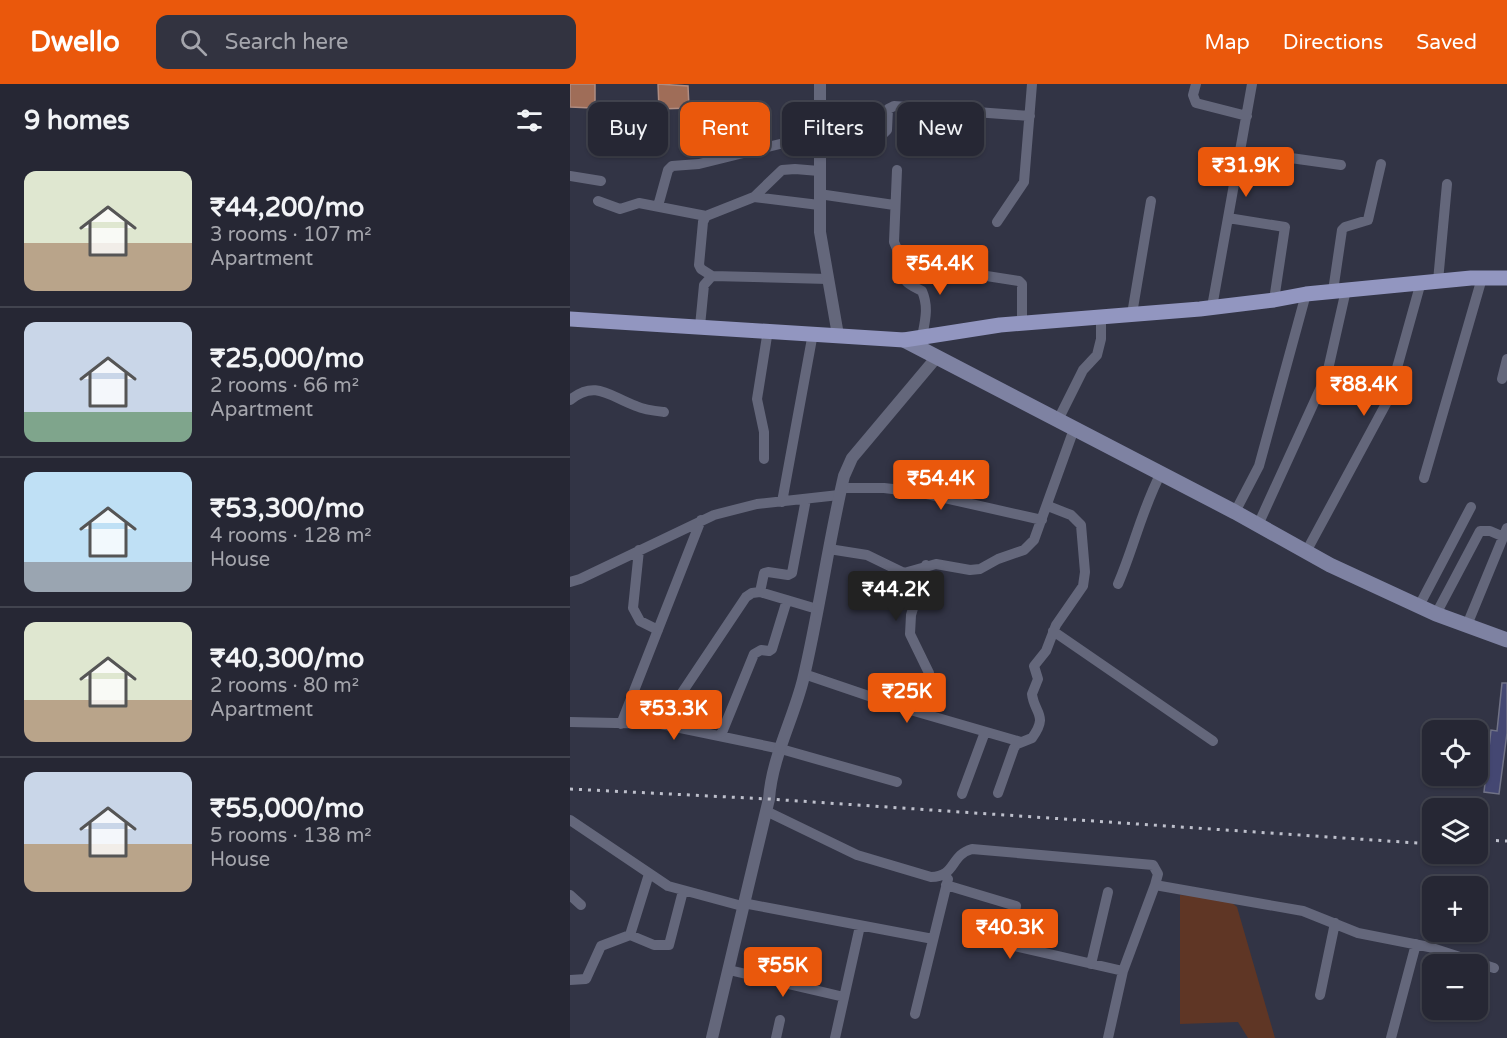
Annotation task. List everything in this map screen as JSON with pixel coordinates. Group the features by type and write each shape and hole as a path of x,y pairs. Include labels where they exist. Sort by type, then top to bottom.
{"main road":[{"path":"570,319 904,340 1022,323 1212,307 1340,290 1421,282 1507,278"},
{"path":"904,340 1027,402 1306,552 1436,614 1507,640"}],"street":[{"path":"820,84 820,102"},
{"path":"997,222 1024,182 1032,84"},
{"path":"1196,84 1193,95 1196,103 1247,116"},
{"path":"1212,307 1252,84"},
{"path":"885,132 888,109 894,106 1030,116"},
{"path":"658,206 668,170 672,166 699,164 782,144"},
{"path":"1240,152 1341,165"},
{"path":"819,156 820,232 838,335"},
{"path":"1258,525 1328,374 1340,290 1342,230 1364,222 1371,215 1381,164"},
{"path":"598,201 620,209 639,203 706,216 754,197 782,170 819,171"},
{"path":"897,170 894,242 901,258 906,261 1018,281 1022,284 1023,290 1022,323"},
{"path":"571,179 601,181"},
{"path":"1438,281 1447,184"},
{"path":"754,197 894,205"},
{"path":"1132,314 1151,201"},
{"path":"706,216 702,222 699,265 701,270 712,276 828,279"},
{"path":"1228,218 1286,227 1275,300"},
{"path":"906,261 905,282 922,291 926,299 922,337"},
{"path":"700,326 704,285 712,276"},
{"path":"1424,478 1482,278"},
{"path":"1306,552 1388,400 1421,282"},
{"path":"1235,512 1259,466 1306,294"},
{"path":"1058,420 1083,370 1097,355 1100,348 1101,316"},
{"path":"764,459 764,432 757,399 768,330"},
{"path":"782,501 813,333"},
{"path":"712,1038 766,811 774,767 804,674 840,491 852,458 936,358"},
{"path":"1502,379 1507,359"},
{"path":"570,400 582,392 601,391 637,407 664,412"},
{"path":"829,549 867,555 904,573 936,564 970,570 980,569 998,559 1023,550 1034,540 1074,429"},
{"path":"1118,584 1135,544 1146,501 1161,473"},
{"path":"570,582 701,520 733,509 806,499 840,491 884,488 918,492 1042,520"},
{"path":"760,592 764,573 789,575 792,573 806,499"},
{"path":"998,793 1014,748 1021,742 1032,738 1038,727 1041,714 1032,700 1038,678 1034,669 1046,651 1053,631 1083,585 1085,572 1081,525 1071,515 1048,506"},
{"path":"1419,606 1471,507"},
{"path":"621,724 701,520"},
{"path":"1436,614 1480,531 1505,533 1467,625"},
{"path":"639,550 633,608 640,621 658,630"},
{"path":"926,565 911,615 910,634 929,673"},
{"path":"661,724 740,605 752,593 760,592 817,609"},
{"path":"721,735 754,654 761,650 772,649 787,600"},
{"path":"1053,631 1213,741"},
{"path":"804,674 907,710 1021,742"},
{"path":"570,722 661,724 721,735 781,749 897,782"},
{"path":"962,794 985,732"},
{"path":"766,811 857,855 931,877 942,877 950,870"},
{"path":"570,820 668,886 683,891 742,905 933,939"},
{"path":"915,1014 950,870 962,852 972,849 1142,862 1153,865 1158,874 1123,971 1108,1038"},
{"path":"630,935 649,874"},
{"path":"946,885 1016,906 1010,945 1123,971"},
{"path":"1155,885 1303,911 1370,936 1416,944 1494,969"},
{"path":"570,980 586,979 601,946 630,935 654,945 669,945 683,891"},
{"path":"1091,964 1108,892"},
{"path":"570,895 581,905"},
{"path":"1320,995 1335,923"},
{"path":"835,1038 860,926"},
{"path":"1391,1038 1416,944"},
{"path":"729,970 844,998"},
{"path":"776,1038 780,1020"}],"shaded area":[{"path":"570,84 595,84 595,102 588,102 588,108 570,107"},
{"path":"658,84 688,86 689,102 680,102 680,108 668,109 668,102 659,102"},
{"path":"1180,895 1226,898 1237,907 1275,1038 1248,1038 1238,1022 1180,1024"}],"building":[{"path":"1502,683 1507,683 1507,733 1499,794 1484,792 1485,786 1488,786 1491,730 1497,731"}],"railway":[{"path":"570,789 769,799 1422,843"},
{"path":"1488,840 1507,841"}]}
